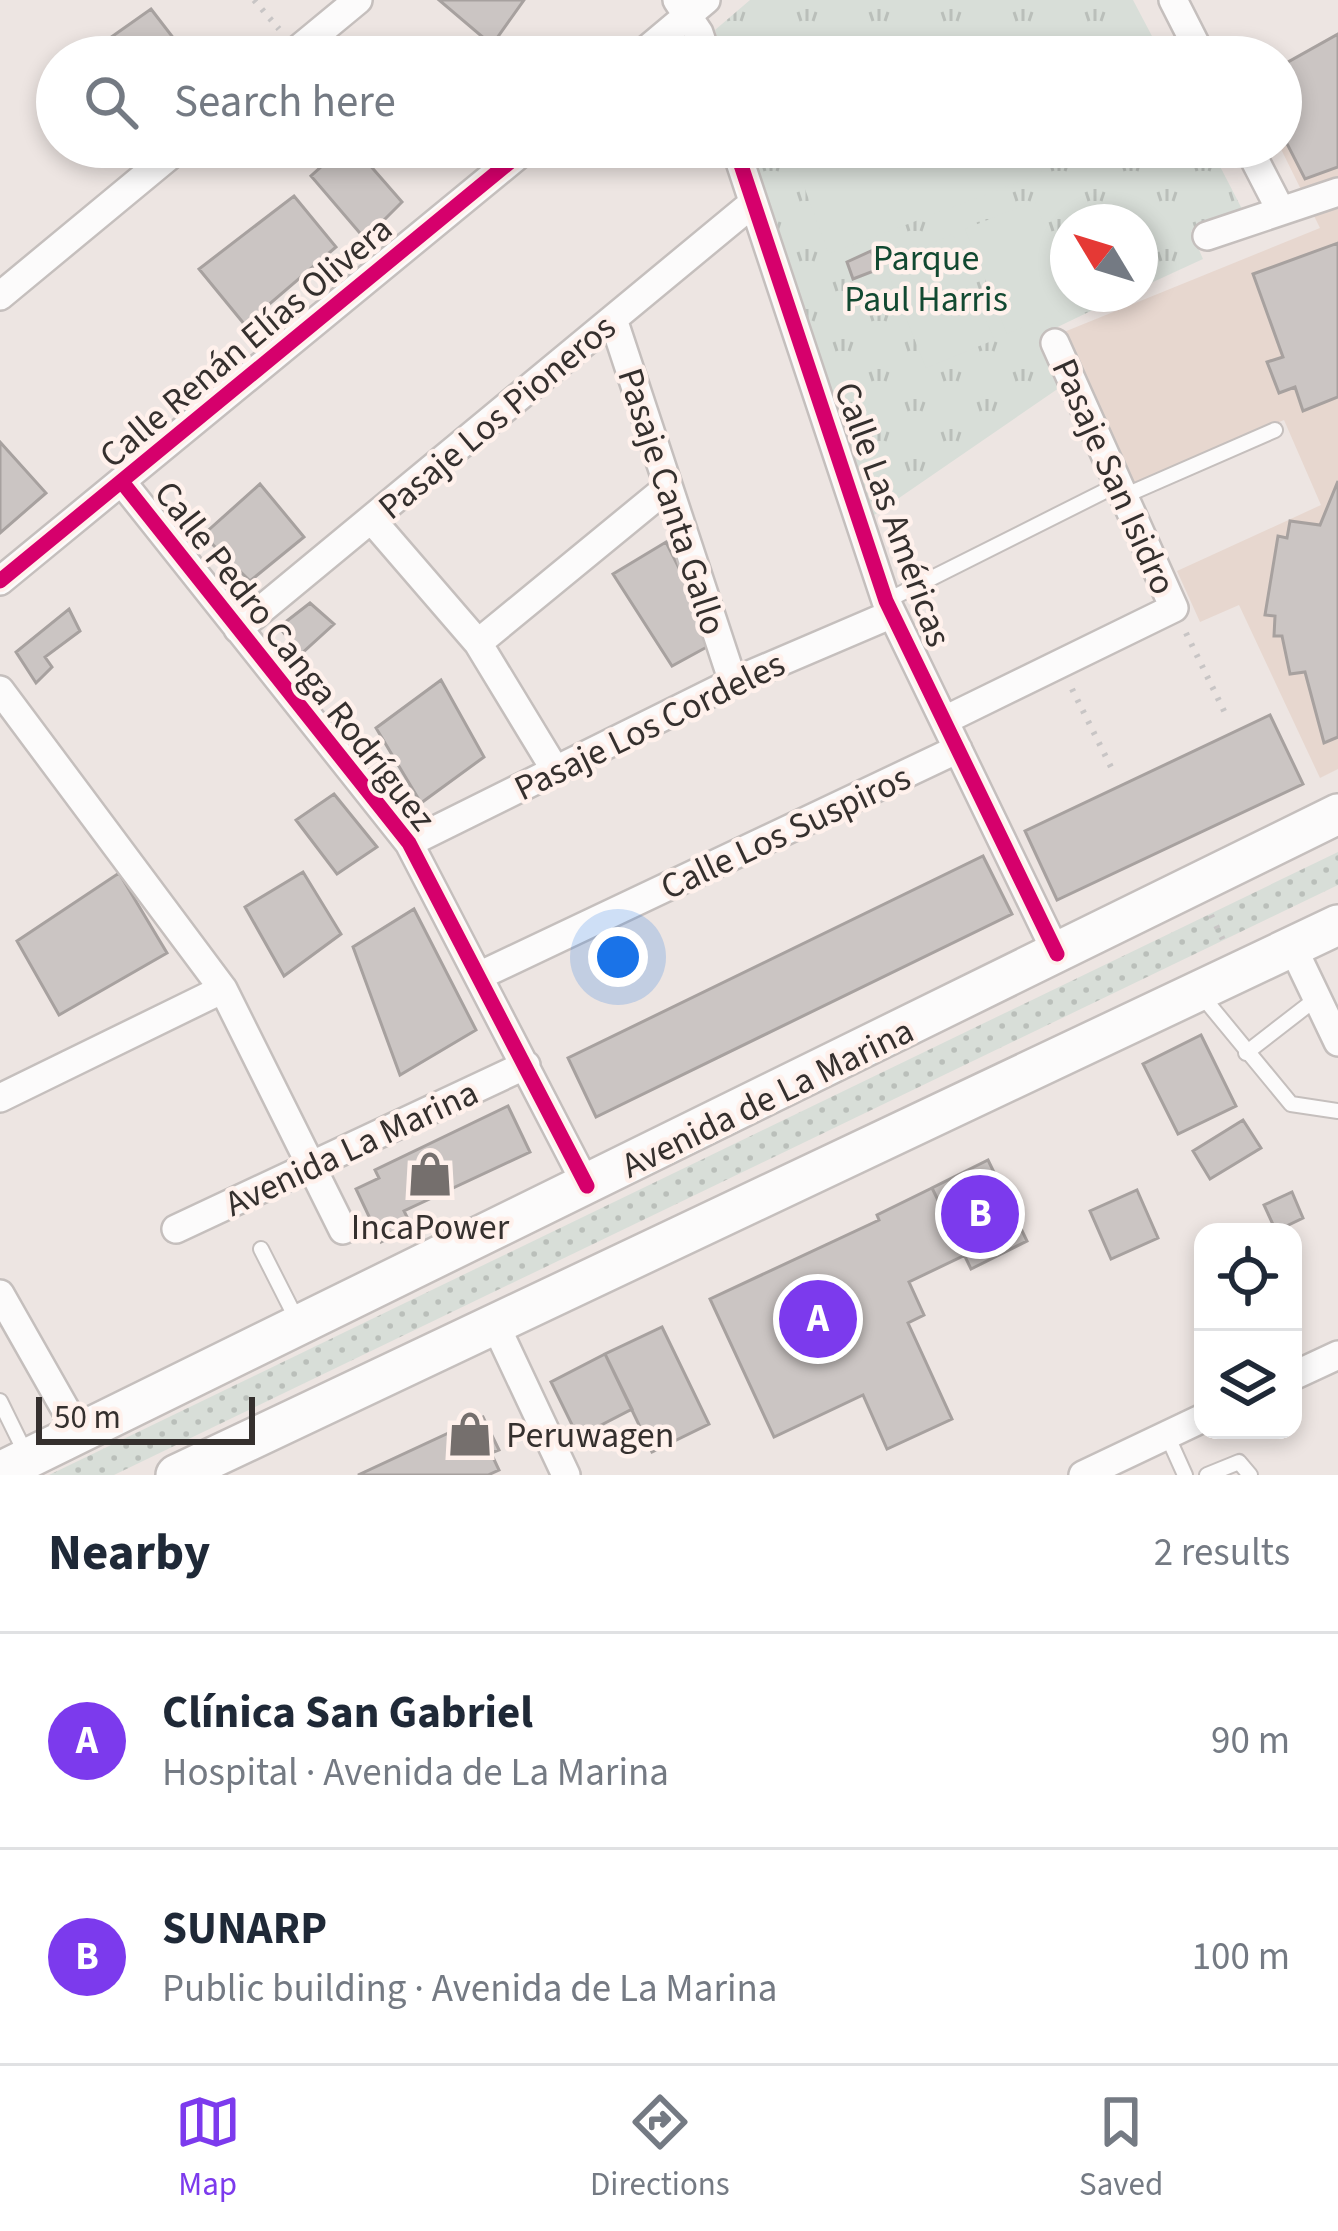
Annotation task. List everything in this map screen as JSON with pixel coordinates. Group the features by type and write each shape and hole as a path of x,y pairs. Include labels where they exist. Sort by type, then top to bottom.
{"main road":[{"name":"Avenida de La Marina","path":"14,1465 1338,814"},
{"path":"176,1475 1338,925"}],"street":[{"path":"314,36 358,0"},
{"path":"1173,0 1191,36"},
{"path":"659,36 690,5 700,36"},
{"path":"0,296 155,168"},
{"name":"Calle Renán Elías Olivera","path":"0,581 503,168"},
{"name":"Calle Las Américas","path":"742,168 889,607 1058,954"},
{"path":"1259,168 1281,211"},
{"path":"1207,236 1338,192"},
{"name":"Pasaje Los Pioneros","path":"238,629 753,203"},
{"name":"Pasaje Canta Gallo","path":"613,320 733,682"},
{"name":"Pasaje San Isidro","path":"1055,343 1174,608"},
{"name":"Calle Pedro Canga Rodríguez","path":"122,482 409,843 587,1186"},
{"path":"478,643 668,487"},
{"path":"371,519 478,643 554,768"},
{"name":"Pasaje Los Cordeles","path":"409,843 889,607"},
{"path":"945,720 1174,608"},
{"path":"0,690 223,989 343,1230"},
{"name":"Calle Los Suspiros","path":"481,974 958,748"},
{"path":"1293,948 1338,1042"},
{"path":"0,1099 223,989"},
{"name":"Avenida La Marina","path":"176,1229 526,1065"},
{"path":"0,1294 80,1435"},
{"path":"495,1324 566,1475"},
{"path":"1302,1372 1338,1355"},
{"path":"1083,1475 1194,1422"}],"lane":[{"name":"Pasaje Los Cordeles","path":"889,607 1121,490 1275,430"},
{"path":"1198,992 1291,1105 1338,1111"},
{"path":"1246,1052 1317,998"},
{"path":"261,1250 301,1327"},
{"path":"0,1400 14,1465"},
{"path":"1167,1435 1185,1475"},
{"path":"1207,1475 1239,1462 1250,1475"}],"path":[{"path":"254,0 280,36"},
{"path":"1174,608 1226,715"},
{"path":"1059,664 1111,767"},
{"path":"1197,884 1239,973"}],"shaded area":[{"path":"1338,34 1338,769 1320,778 1239,605 1200,622 1177,571 1321,505 1284,420 1130,484 1064,332 1113,312 1158,312 1158,294 1320,228 1290,168 1302,168 1302,54"}],"green space":[{"path":"750,0 1133,0 1152,36 717,36 715,30"},
{"name":"Parque Paul Harris","path":"758,168 1221,168 1242,209 1191,231 1203,259 1158,280 1158,204 1050,204 1050,312 1089,312 1041,335 1059,388 867,520"},
{"path":"797,168 1040,168 1042,173 829,254"},
{"path":"1035,201 1050,240 1050,312 1059,312 1007,334 965,229"},
{"path":"953,234 994,340 926,368 884,263"},
{"path":"1338,852 1338,885 114,1475 49,1475"}],"building":[{"path":"439,0 524,0 498,36 481,36"},
{"path":"151,9 172,36 113,36"},
{"path":"1338,34 1338,167 1305,179 1299,168 1302,54"},
{"path":"320,168 372,168 402,202 365,239 311,176"},
{"path":"294,196 336,247 245,325 199,269"},
{"path":"1338,243 1338,397 1303,411 1295,387 1279,393 1267,362 1283,357 1253,274"},
{"path":"871,251 879,269 853,279 847,262"},
{"path":"0,442 46,493 0,533"},
{"path":"1338,481 1338,737 1324,743 1305,672 1290,674 1282,636 1274,636 1275,616 1265,615 1278,536 1287,538 1290,521 1320,525"},
{"path":"260,484 304,537 250,581 203,535"},
{"path":"666,542 716,642 672,666 613,574"},
{"path":"310,603 334,624 301,654 279,627"},
{"path":"69,609 80,631 45,657 52,667 36,683 16,652"},
{"path":"441,680 484,757 421,803 376,728"},
{"path":"1270,715 1303,784 1057,900 1025,831"},
{"path":"334,794 377,847 337,874 296,820"},
{"path":"983,856 1012,914 596,1117 568,1058"},
{"path":"303,872 341,934 284,976 245,907"},
{"path":"119,873 167,953 59,1015 17,941"},
{"path":"414,909 476,1030 400,1075 353,947"},
{"path":"1201,1035 1236,1106 1178,1134 1143,1064"},
{"name":"IncaPower","path":"508,1106 530,1152 404,1211 412,1227 381,1242 356,1189 379,1178 375,1170"},
{"path":"1243,1120 1261,1148 1210,1179 1193,1151"},
{"path":"988,1160 1027,1241 971,1269 932,1188"},
{"path":"932,1188 965,1255 909,1282 924,1315 908,1323 952,1419 887,1449 863,1395 774,1437 710,1299 879,1220 877,1215"},
{"path":"1137,1190 1158,1238 1111,1259 1090,1211"},
{"path":"1292,1192 1303,1218 1272,1223 1264,1205"},
{"path":"662,1327 709,1424 652,1452 605,1354"},
{"path":"605,1354 632,1409 578,1437 551,1382"},
{"name":"Peruwagen","path":"483,1417 499,1450 491,1453 499,1470 488,1475 358,1475"}],"cycle path":[{"path":"0,581 502,168"},
{"path":"742,168 886,601 1057,954"},
{"path":"122,482 409,843 587,1186"}],"place":[{"name":"IncaPower","path":"430,1174"},
{"name":"SUNARP","path":"980,1214"},
{"name":"Clínica San Gabriel","path":"818,1319"},
{"name":"Peruwagen","path":"470,1434"}]}
